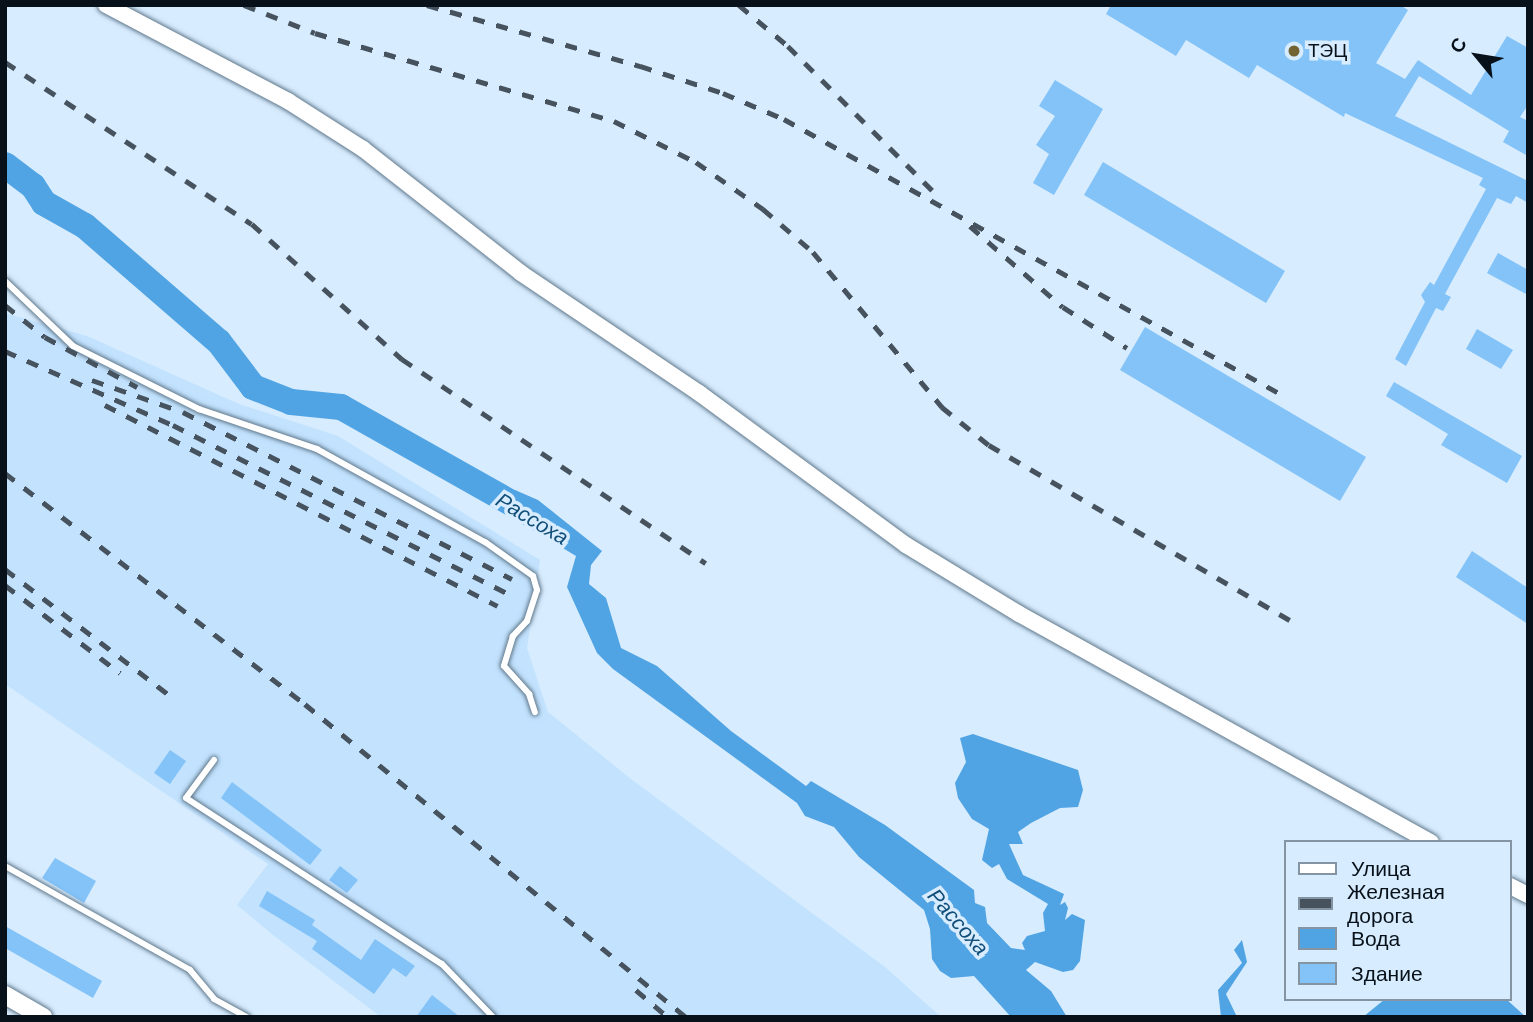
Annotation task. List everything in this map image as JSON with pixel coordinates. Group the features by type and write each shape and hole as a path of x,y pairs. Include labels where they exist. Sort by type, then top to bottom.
{"main road":[{"path":"5,995 42,1016"}],"street":[{"path":"106,5 288,101 363,149 521,272 699,393 906,545 1019,614 1427,840"},
{"path":"1512,887 1528,895"}],"lane":[{"path":"5,281 73,346 199,409 317,449 485,542 533,576 537,590 527,621 513,636 504,666 529,694 535,712"},
{"path":"214,760 186,798 442,964 493,1017"},
{"path":"5,866 190,970 214,999 247,1017"}],"shaded area":[{"path":"5,313 87,336 239,404 338,436 540,560 527,648 548,712 631,779 885,967 941,1017 381,1017 237,905 268,864 5,684"}],"water":[{"path":"515,490 538,500 602,551 591,565 589,584 606,598 621,648 657,666 731,731 806,786 811,781 885,825 974,890 975,903 985,907 987,923 1011,948 1025,950 1022,943 1027,936 1045,931 1043,913 1048,904 1007,879 999,864 992,868 982,860 989,829 972,819 958,798 955,783 966,762 960,738 973,734 1078,770 1083,790 1078,807 1060,808 1031,823 1018,832 1023,844 1009,844 1023,875 1064,894 1060,905 1065,902 1068,908 1065,920 1072,914 1085,920 1080,961 1073,970 1063,972 1035,962 1026,970 1051,991 1067,1017 1011,1017 974,976 951,978 940,971 932,959 930,929 924,910 859,857 834,827 805,816 797,803 613,669 597,653 567,587 576,556 508,515"},
{"path":"1242,940 1247,962 1226,994 1237,1017 1221,1017 1218,990 1242,963 1234,950"},
{"path":"1383,1001 1508,1001 1526,1017 1363,1017"}],"building":[{"path":"1111,5 1400,5 1408,10 1376,63 1405,79 1418,60 1471,95 1507,36 1528,48 1528,105 1520,117 1528,121 1528,156 1503,142 1509,131 1419,76 1395,116 1528,181 1528,203 1516,196 1511,204 1497,198 1445,294 1451,297 1443,311 1436,308 1406,366 1395,359 1425,302 1421,295 1430,282 1434,285 1486,189 1479,185 1483,178 1345,113 1344,117 1257,65 1249,78 1186,40 1176,56 1106,14"},
{"path":"1055,80 1103,109 1054,195 1033,183 1049,154 1036,145 1055,116 1039,106"},
{"path":"1103,162 1285,271 1266,303 1084,195"},
{"path":"1498,253 1528,270 1528,295 1487,273"},
{"path":"1145,327 1366,457 1340,501 1120,370"},
{"path":"1477,329 1513,350 1501,369 1466,349"},
{"path":"1394,382 1522,456 1507,483 1441,445 1448,434 1386,396"},
{"path":"1472,551 1528,588 1528,624 1456,577"},
{"path":"170,750 186,761 170,784 154,773"},
{"path":"232,782 322,850 310,865 221,798"},
{"path":"55,858 96,881 84,903 42,878"},
{"path":"340,866 358,880 347,893 329,880"},
{"path":"267,891 315,920 312,925 361,960 375,939 415,966 406,977 393,968 374,994 312,949 317,941 259,906"},
{"path":"5,926 102,981 93,998 5,948"},
{"path":"432,995 460,1017 416,1017"}],"waterway":[{"name":"Рассоха","path":"5,165 33,186 44,203 85,226 219,342 253,387 291,402 341,407 543,521"}],"railway":[{"path":"244,5 315,33 614,121 696,162 763,209 813,252 942,407 989,445 1292,621"},
{"path":"427,5 640,66 723,93 784,119 1279,393"},
{"path":"739,5 788,46 937,195"},
{"path":"5,62 252,224 402,359 706,563"},
{"path":"970,226 1063,307 1127,348"},
{"path":"5,305 45,337 137,387"},
{"path":"5,351 173,425 509,594"},
{"path":"92,380 183,412 512,579"},
{"path":"105,405 498,606"},
{"path":"5,473 305,704 686,1017"},
{"path":"5,569 168,694"},
{"path":"5,585 120,673"},
{"path":"636,990 668,1017"}],"place":[{"name":"ТЭЦ","path":"1294,51"}]}
